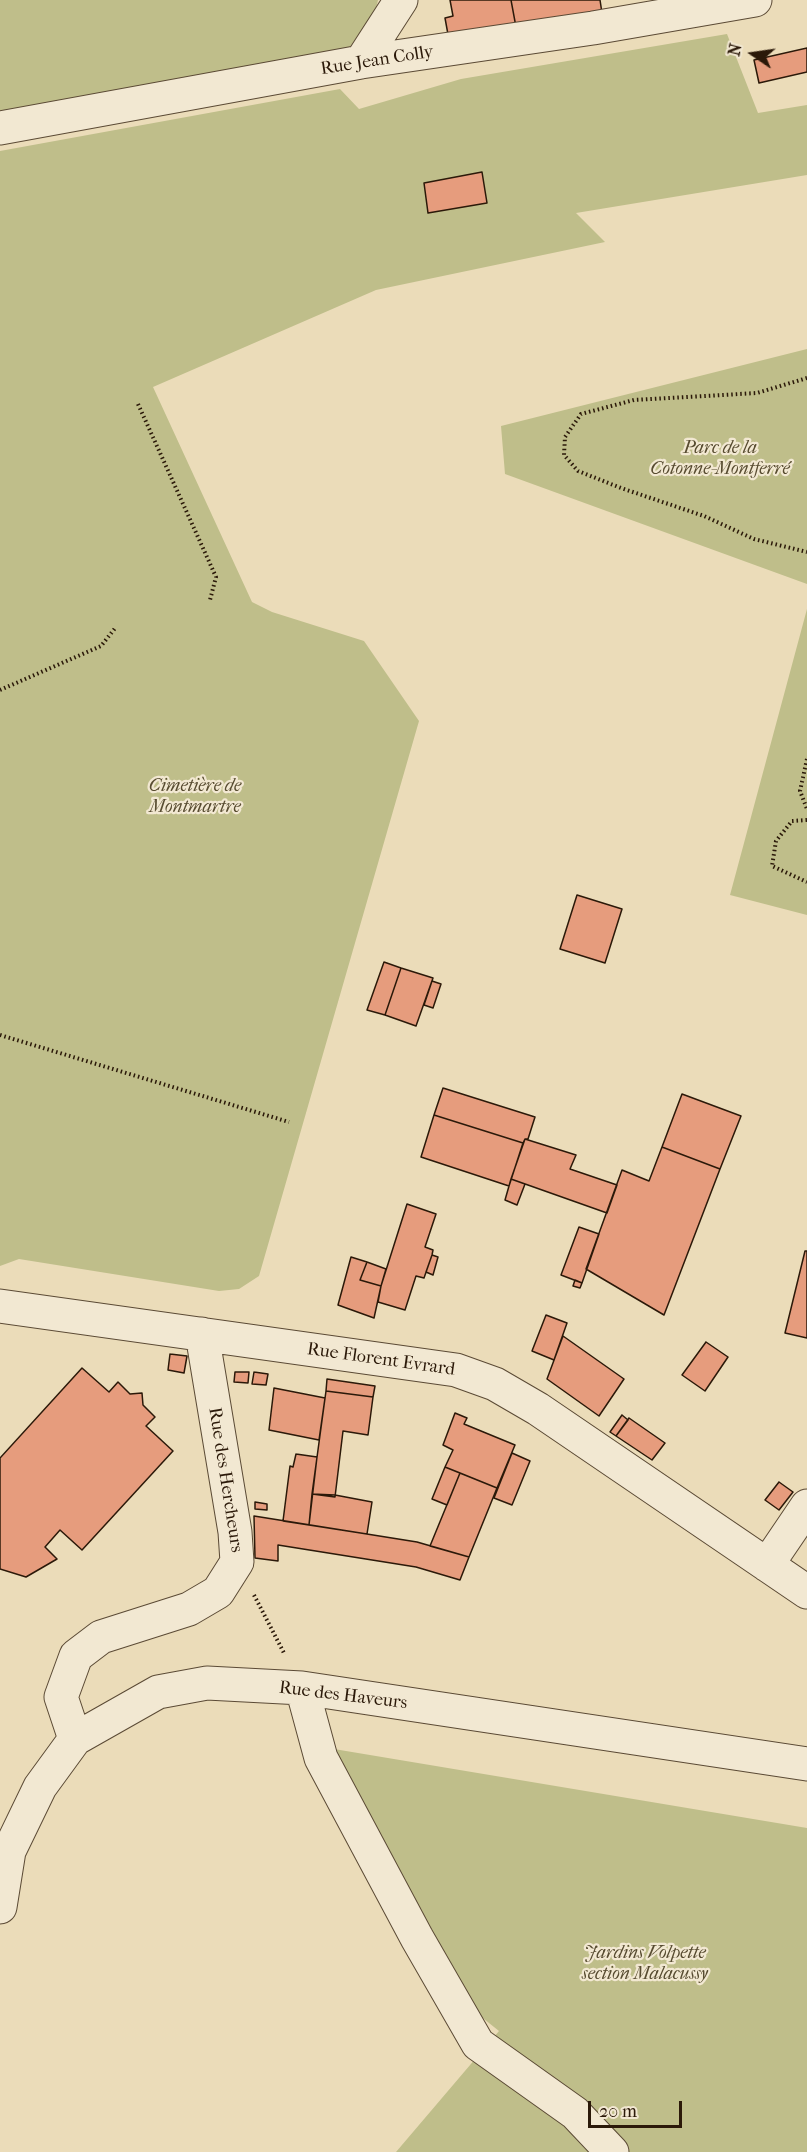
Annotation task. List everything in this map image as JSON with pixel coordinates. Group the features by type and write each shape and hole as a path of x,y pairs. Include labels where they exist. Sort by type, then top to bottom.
{"street":[{"path":"361,62 401,0"},
{"name":"Rue Jean Colly","path":"0,128 361,62 755,0"},
{"name":"Rue Florent Evrard","path":"0,1306 456,1370 495,1384 538,1409 807,1592"},
{"name":"Rue des Hercheurs","path":"75,1739 61,1697 76,1656 101,1636 189,1609 218,1592 237,1562 235,1532 202,1334"},
{"path":"767,1565 807,1506"},
{"name":"Rue des Haveurs","path":"0,1906 9,1851 40,1788 75,1739 158,1692 207,1683 302,1688 807,1764"},
{"path":"302,1688 321,1758 417,1938 478,2044 575,2113 612,2152"}],"path":[{"path":"807,378 757,393 634,400 580,414 565,437 564,455 578,471 704,516 754,539 807,552"},
{"path":"138,404 216,577 210,600"},
{"path":"0,690 101,646 116,627"},
{"path":"807,759 800,791 807,809"},
{"path":"807,820 792,821 776,841 772,866 807,882"},
{"path":"0,1035 289,1122"},
{"path":"237,1562 302,1688"}],"green space":[{"path":"0,0 378,0 376,9 348,50 0,113"},
{"name":"Cimetière de Montmartre","path":"727,34 758,113 807,105 807,175 576,213 605,242 376,290 153,387 252,602 272,612 364,641 419,721 259,1276 239,1289 219,1291 19,1259 0,1266 0,151 340,89 359,109 461,79"},
{"name":"Parc de la Cotonne-Montferré","path":"807,349 807,584 505,474 501,426"},
{"path":"807,609 807,915 730,895"},
{"name":"Jardins Volpette section Malacussy","path":"328,1748 807,1828 807,2152 396,2152 499,2031 469,2007"}],"building":[{"path":"450,0 511,0 516,27 449,40 445,18 453,16"},
{"path":"511,0 600,0 602,13 516,27"},
{"path":"807,48 807,72 759,83 754,60"},
{"path":"482,172 487,203 428,213 424,183"},
{"path":"577,895 622,909 605,963 560,949"},
{"path":"384,962 401,968 385,1015 367,1010"},
{"path":"401,968 433,978 416,1026 385,1015"},
{"path":"432,981 441,984 433,1008 424,1005"},
{"path":"443,1088 535,1117 528,1139 525,1139 523,1143 434,1115"},
{"path":"682,1094 741,1116 720,1169 662,1147"},
{"path":"434,1115 523,1143 509,1186 421,1157"},
{"path":"525,1139 576,1155 570,1169 617,1185 607,1213 511,1179"},
{"path":"662,1147 720,1169 664,1315 586,1269 622,1170 649,1181"},
{"path":"511,1179 525,1184 517,1205 505,1200"},
{"path":"407,1204 436,1214 425,1247 433,1250 432,1255 424,1278 416,1276 405,1310 378,1302"},
{"path":"579,1227 599,1234 582,1283 561,1275"},
{"path":"805,1251 807,1251 807,1338 785,1333"},
{"path":"432,1255 438,1257 433,1275 426,1272"},
{"path":"351,1257 367,1262 360,1280 381,1286 374,1318 338,1305"},
{"path":"367,1262 386,1269 381,1286 360,1280"},
{"path":"575,1280 582,1283 580,1288 573,1286"},
{"path":"546,1315 567,1323 554,1360 532,1351"},
{"path":"563,1336 624,1379 599,1416 547,1379"},
{"path":"706,1342 728,1357 705,1391 682,1375"},
{"path":"170,1354 187,1356 184,1373 168,1370"},
{"path":"82,1368 109,1392 118,1382 130,1394 142,1393 143,1405 155,1417 146,1426 173,1451 82,1550 60,1530 45,1547 57,1559 26,1577 0,1569 0,1458"},
{"path":"235,1372 249,1372 248,1383 234,1382"},
{"path":"254,1372 268,1374 266,1385 252,1384"},
{"path":"327,1379 375,1386 373,1397 326,1391"},
{"path":"274,1388 325,1398 319,1440 269,1430"},
{"path":"326,1391 373,1397 368,1435 343,1431 335,1497 312,1494"},
{"path":"455,1413 467,1418 464,1424 515,1445 497,1488 445,1467 453,1450 443,1445"},
{"path":"622,1415 628,1420 616,1436 610,1432"},
{"path":"629,1418 665,1443 652,1460 616,1436"},
{"path":"512,1453 530,1461 512,1505 494,1498"},
{"path":"296,1454 317,1457 309,1525 283,1521 290,1466 293,1467"},
{"path":"445,1467 460,1473 447,1505 432,1499"},
{"path":"460,1473 497,1488 469,1557 430,1546"},
{"path":"779,1482 793,1492 779,1510 765,1500"},
{"path":"312,1494 335,1495 372,1502 367,1534 309,1525"},
{"path":"255,1502 267,1504 267,1510 255,1509"},
{"path":"254,1516 417,1542 469,1557 460,1580 416,1567 278,1545 278,1561 255,1558"}]}
